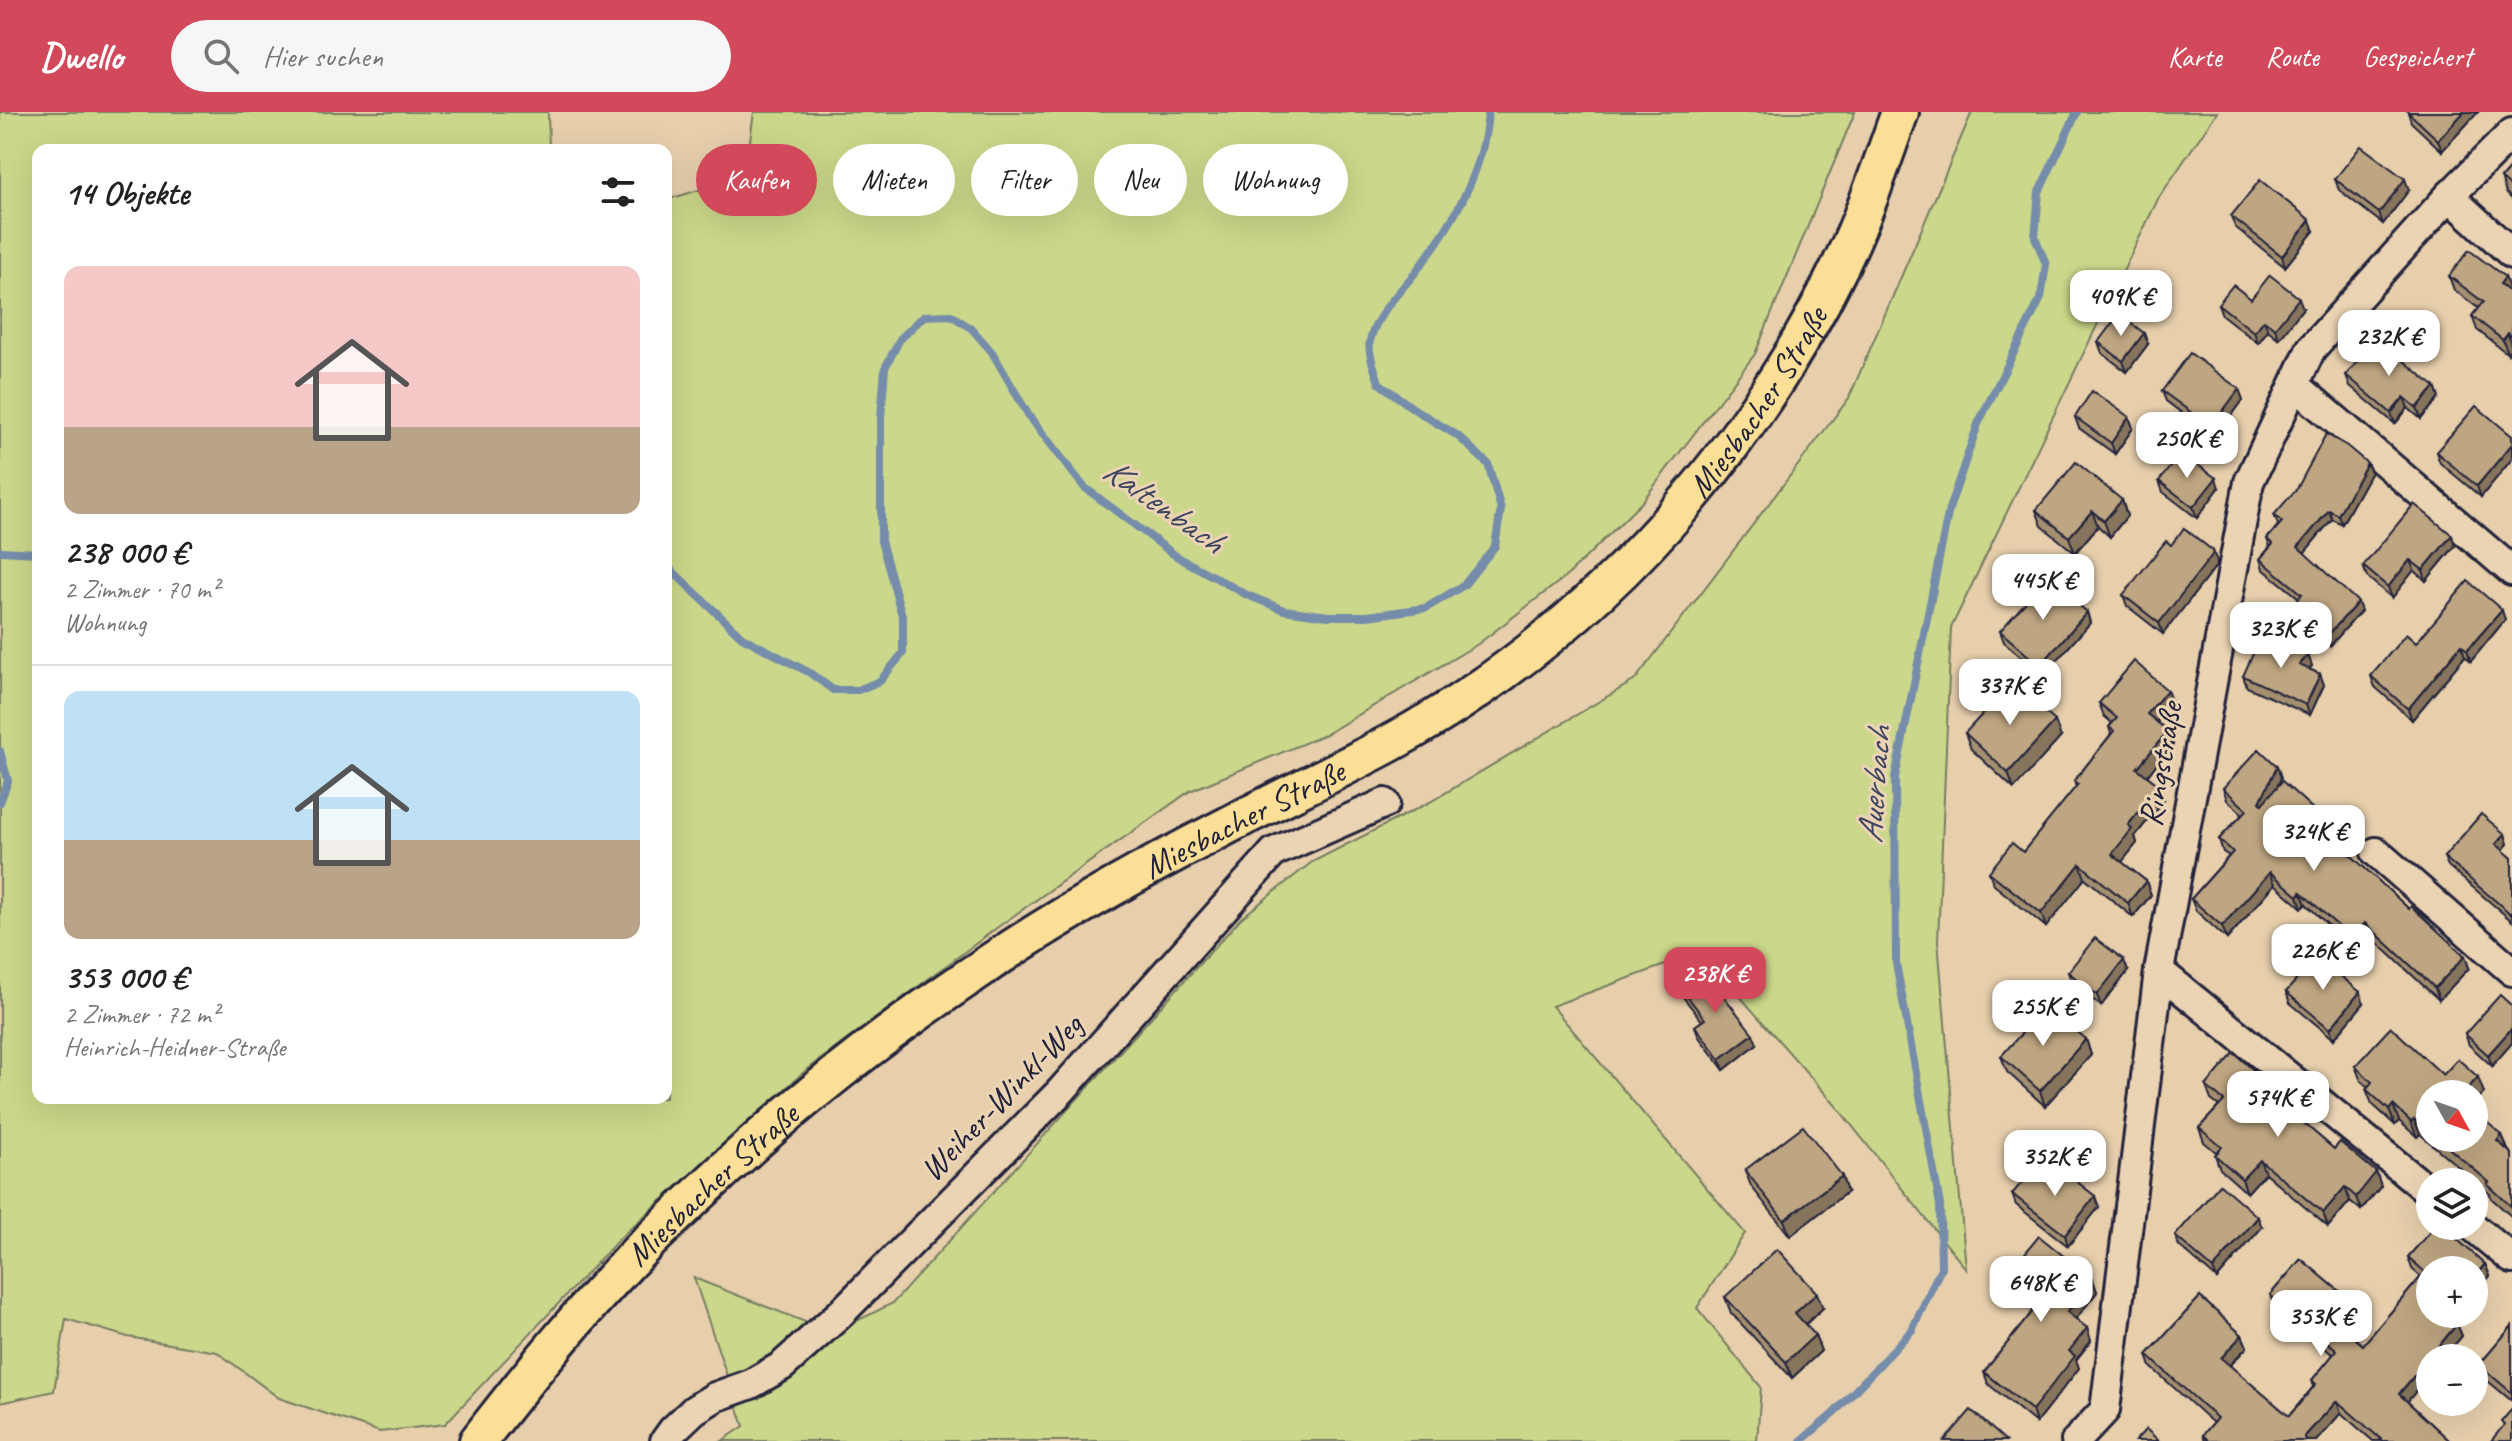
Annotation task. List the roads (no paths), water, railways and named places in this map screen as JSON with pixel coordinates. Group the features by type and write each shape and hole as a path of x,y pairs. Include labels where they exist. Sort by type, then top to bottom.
{"main road":[{"name":"Miesbacher Straße","path":"478,1441 532,1372 628,1261 739,1155 854,1059 972,975 1092,899 1219,830 1393,742 1476,692 1591,603 1689,499 1753,417 1802,339 1844,259 1900,112"}],"street":[{"name":"Ringstraße","path":"2076,1441 2105,1410 2159,971 2249,482 2311,349 2449,196 2512,133"},
{"path":"2449,196 2512,254"},
{"path":"2295,385 2512,571"},
{"name":"Weiher-Winkl-Weg","path":"665,1441 694,1410 782,1366 840,1314 1060,1092 1274,852 1385,803"},
{"path":"2376,852 2512,971"},
{"path":"2159,971 2416,1181"},
{"path":"2488,1239 2512,1259"}],"waterway":[{"name":"Kaltenbach","path":"672,571 742,637 810,673 833,690 858,690 880,681 903,653 903,619 881,541 881,418 885,368 900,339 924,316 951,315 972,329 992,352 1029,416 1084,487 1176,556 1247,595 1284,610 1328,616 1367,616 1426,608 1464,585 1495,546 1501,509 1488,464 1458,436 1379,383 1369,346 1382,314 1428,256 1453,218 1473,178 1488,112"},
{"name":"Auerbach","path":"1801,1441 1833,1414 1912,1330 1941,1268 1940,1205 1896,963 1895,778 1949,509 1978,424 2041,298 2046,264 2035,237 2039,192 2077,112"},
{"name":"Kaltenbach","path":"0,551 32,553"},
{"name":"Kaltenbach","path":"0,751 8,781 0,802"}]}
